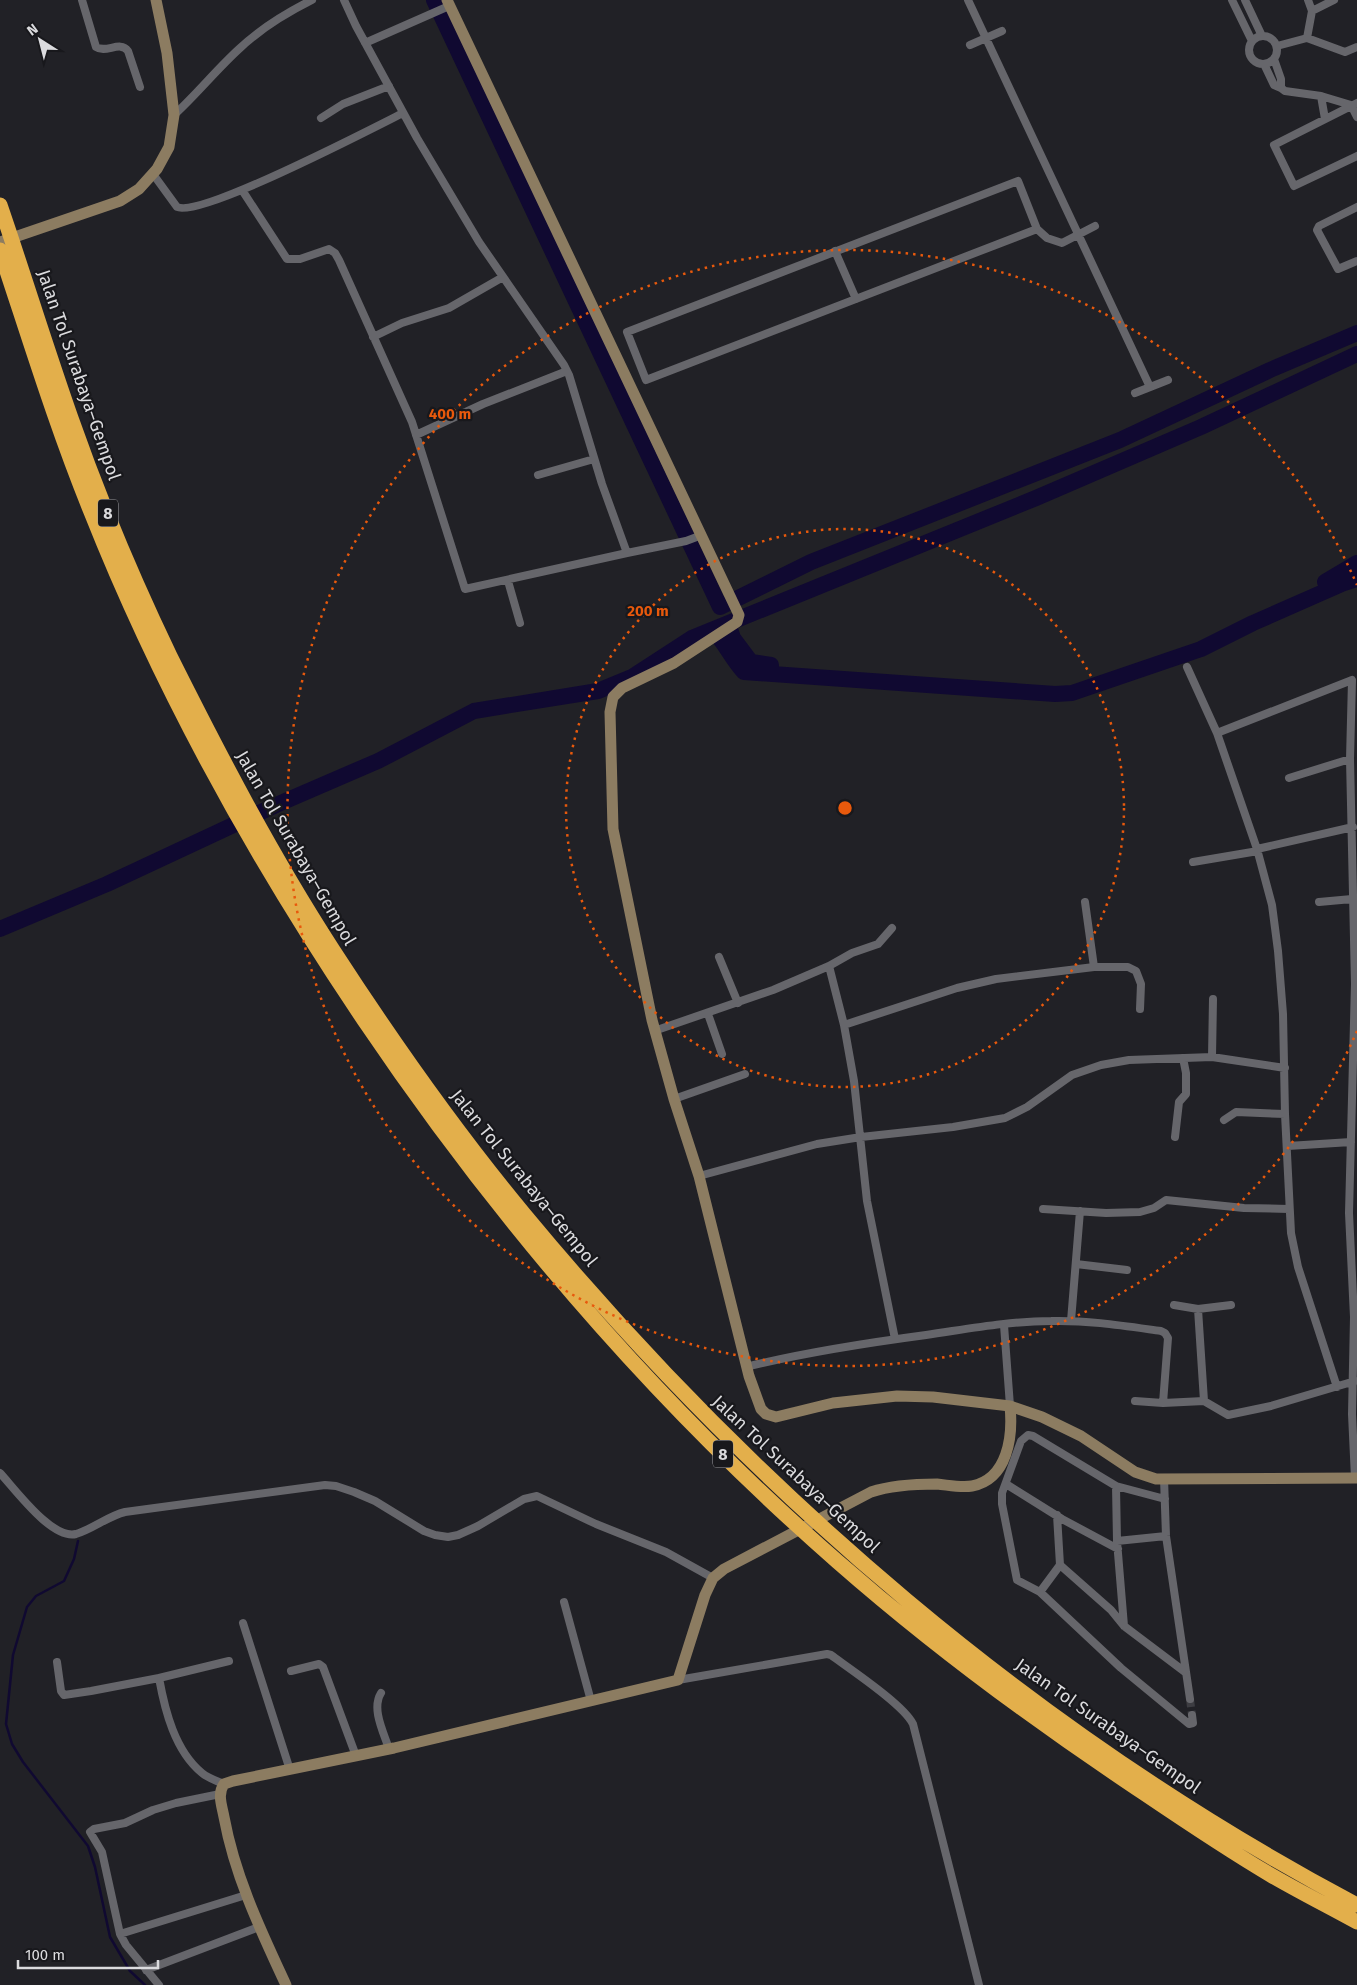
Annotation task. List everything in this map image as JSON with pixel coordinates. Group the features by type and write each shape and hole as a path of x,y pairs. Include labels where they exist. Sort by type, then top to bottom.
{"highway":[{"name":"Jalan Tol Surabaya–Gempol","path":"0,204 72,421 130,568 246,819 412,1065 522,1213 681,1389 741,1450 847,1550 950,1636 1058,1718 1150,1781 1242,1839 1357,1905"},
{"name":"Jalan Tol Surabaya–Gempol","path":"0,250 49,400 91,512 162,671 331,972 403,1078 479,1181 582,1305 659,1391 836,1561 916,1628 1035,1720 1198,1829 1268,1873 1357,1922"}],"street":[{"path":"82,0 96,47 102,50 122,46 125,48 128,51 140,87"},
{"path":"0,242 120,201 139,188 164,159 169,147 174,115 167,53 156,0"},
{"path":"290,0 295,8"},
{"path":"174,115 240,48 265,27 295,8 312,0"},
{"path":"344,0 403,113 479,242 566,371 627,553"},
{"path":"968,0 1150,387"},
{"path":"1232,0 1252,41"},
{"path":"1245,0 1262,36"},
{"path":"1307,38 1312,11 1308,0"},
{"path":"1312,11 1334,0"},
{"path":"365,43 437,12 448,4 699,536 739,615 739,620 716,637 674,663 622,688 613,697 610,705 613,829 654,1031 699,1176 746,1367 761,1409 772,1417 833,1403 897,1396 933,1397 1010,1406 1042,1417 1081,1436 1135,1472 1156,1479 1356,1478 1352,1414 1355,1381 1349,1213 1354,984 1353,826 1350,759 1352,680 1217,733"},
{"path":"970,45 1002,31"},
{"path":"1262,36 1274,40 1277,46 1277,53 1274,59 1264,64 1252,59 1249,54 1249,47 1252,41 1262,36"},
{"path":"1277,46 1307,38 1345,52 1357,47"},
{"path":"1274,59 1281,79 1281,88"},
{"path":"1264,64 1274,85 1285,91 1321,96 1354,104"},
{"path":"321,118 343,104 389,86"},
{"path":"1321,96 1325,119"},
{"path":"1354,104 1357,117"},
{"path":"1354,104 1274,145 1293,185 1297,186 1357,156"},
{"path":"153,174 177,207 180,208 242,190 335,148 403,113"},
{"path":"1037,229 646,380 627,332 1018,181 1037,229 1047,238 1062,243 1095,226"},
{"path":"242,190 287,259 300,259 329,249 335,253 416,435 465,589 686,541 699,536"},
{"path":"1357,207 1319,226 1318,230 1338,269 1357,260"},
{"path":"835,252 856,299"},
{"path":"373,337 402,323 449,308 503,277"},
{"path":"416,435 483,404 566,371"},
{"path":"1135,393 1168,380"},
{"path":"538,474 594,459"},
{"path":"508,581 520,623"},
{"path":"1187,667 1217,733 1257,850 1271,898 1278,951 1291,1233 1298,1267 1337,1387"},
{"path":"1290,778 1350,759"},
{"path":"1193,862 1257,850 1353,826"},
{"path":"1319,902 1352,899"},
{"path":"1085,902 1094,967"},
{"path":"654,1031 738,1003 829,966 852,953 878,944 892,928"},
{"path":"719,957 738,1003"},
{"path":"829,966 844,1025 854,1081 867,1201 895,1339"},
{"path":"844,1025 957,988 996,978 1094,967 1128,967 1136,972 1141,984 1140,1009"},
{"path":"1212,1057 1213,999"},
{"path":"708,1014 722,1054"},
{"path":"699,1176 799,1148 861,1137 953,1127 1005,1118 1022,1110 1061,1082 1086,1069 1128,1060 1212,1057 1284,1068"},
{"path":"1175,1137 1179,1102 1186,1094 1186,1073 1183,1058"},
{"path":"674,1099 745,1074"},
{"path":"1224,1120 1236,1112 1285,1114"},
{"path":"1288,1146 1351,1142"},
{"path":"1043,1209 1106,1214 1140,1212 1154,1208 1166,1200 1244,1208 1290,1209"},
{"path":"1071,1322 1080,1211"},
{"path":"1076,1264 1127,1270"},
{"path":"1174,1306 1198,1309 1231,1305"},
{"path":"1198,1309 1204,1401"},
{"path":"746,1367 795,1355 895,1339 1035,1322 1071,1322 1136,1328 1165,1333 1168,1338 1163,1402"},
{"path":"678,1680 705,1596 713,1578 735,1562 854,1499 886,1487 935,1484 971,1486 988,1479 1002,1463 1008,1448 1011,1430 1004,1325"},
{"path":"1135,1401 1204,1401 1228,1415 1271,1406 1355,1381"},
{"path":"1165,1498 1116,1486 1033,1436 1028,1435 1021,1441 1002,1493 1002,1504 1017,1580 1040,1592 1121,1668 1189,1724 1193,1723 1192,1715"},
{"path":"0,1473 46,1522 64,1534 75,1534 116,1514 126,1512 325,1485 336,1486 354,1492 375,1501 424,1531 448,1537 458,1535 478,1526 524,1499 537,1496 596,1524 666,1552 713,1578"},
{"path":"1164,1478 1166,1536 1190,1699"},
{"path":"1006,1484 1057,1515 1118,1545 1166,1536"},
{"path":"1116,1486 1124,1626"},
{"path":"1040,1592 1060,1565 1057,1515"},
{"path":"1060,1565 1111,1610 1124,1626 1185,1672"},
{"path":"564,1602 590,1701"},
{"path":"243,1623 289,1766"},
{"path":"159,1985 120,1934 102,1852 91,1831 125,1824 159,1808 222,1789 233,1781 289,1766 356,1756 388,1744 590,1701 678,1680 827,1654 889,1698 913,1724 979,1985"},
{"path":"57,1662 61,1691 64,1695 161,1677 229,1661"},
{"path":"291,1672 320,1664 323,1667 356,1756"},
{"path":"161,1677 163,1702 184,1752 204,1775 222,1789 232,1856 259,1927 286,1985"},
{"path":"380,1693 377,1702 388,1744"},
{"path":"120,1934 246,1895"},
{"path":"146,1970 259,1927"}],"waterway":[{"path":"434,0 720,607 811,562 1120,440 1270,370 1357,333"},
{"path":"0,929 107,884 276,805 378,761 474,711 598,691 632,677 692,638 1036,498 1201,427 1357,354"},
{"path":"1325,582 1357,563"},
{"path":"713,630 744,672 1055,694 1072,693 1201,649 1253,623 1357,579"},
{"path":"729,626 733,638 751,662 771,665"},
{"path":"78,1541 74,1559 64,1581 36,1596 27,1607 13,1655 6,1724 12,1744 23,1762 88,1846 95,1867 110,1937 130,1971 145,1985"}],"tunnel":[{"path":"1190,1699 1192,1715"}]}
